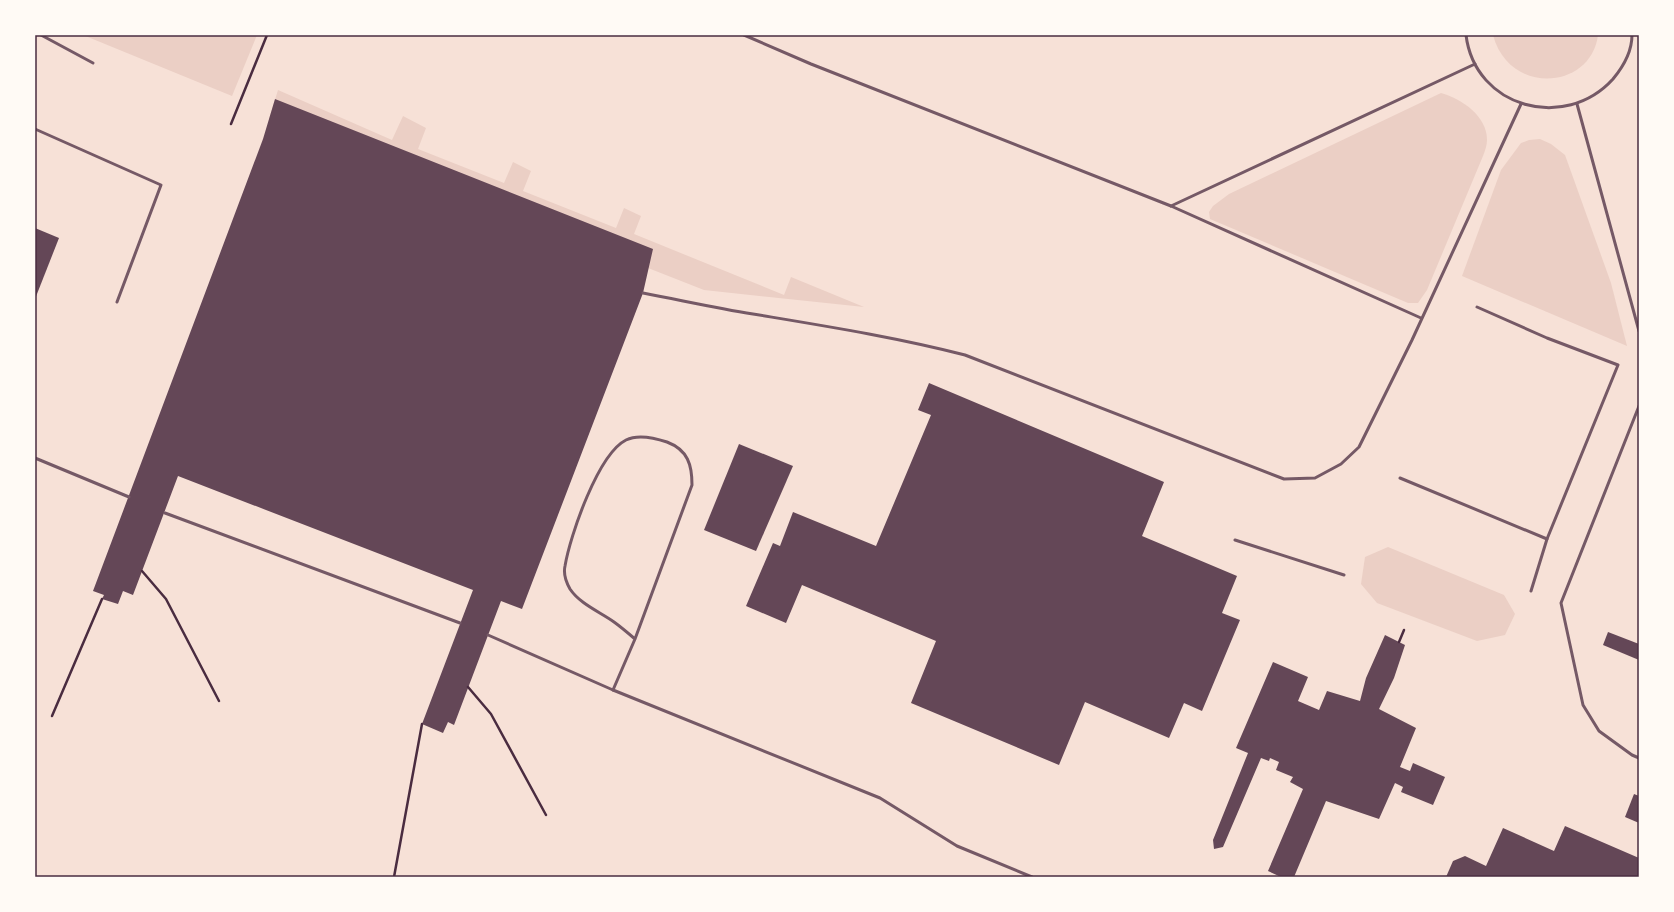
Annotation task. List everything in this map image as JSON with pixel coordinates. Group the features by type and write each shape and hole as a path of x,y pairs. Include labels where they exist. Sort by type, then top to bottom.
{"lane":[{"path":"41,35 93,63"},
{"path":"744,35 811,64 1171,206 1421,318"},
{"path":"1466,35 1475,64 1487,81 1498,90 1521,104 1549,108 1577,104 1602,91 1621,69 1632,43 1632,35"},
{"path":"1171,206 1475,64"},
{"path":"643,293 751,314 872,333 965,355 1284,479 1315,478 1341,464 1359,447 1521,104"},
{"path":"1577,104 1639,331"},
{"path":"35,129 161,185 117,302"},
{"path":"1477,307 1547,338 1618,365 1547,539 1531,591"},
{"path":"1639,406 1561,603 1583,705 1599,731 1632,755 1639,758"},
{"path":"613,690 635,639 692,485 692,469 686,454 673,444 658,439 644,437 627,439 616,446 608,457 581,510 565,567 565,578 576,596 615,622 635,639"},
{"path":"35,458 129,497"},
{"path":"1400,478 1547,539"},
{"path":"164,513 460,623"},
{"path":"1235,540 1344,575"},
{"path":"488,636 613,690 880,798 957,846 1032,877"}],"path":[{"path":"231,124 267,35"},
{"path":"142,571 166,599 219,701"},
{"path":"52,716 102,599"},
{"path":"1399,642 1404,630"},
{"path":"468,687 491,714 546,815"},
{"path":"394,877 422,724"}],"shaded area":[{"path":"83,35 257,35 232,96"},
{"path":"1493,35 1598,35 1592,53 1581,67 1566,75 1549,78 1531,76 1515,68 1502,55"},
{"path":"278,90 392,140 403,116 426,128 418,149 504,183 513,162 531,171 523,191 616,228 624,208 641,216 634,234 784,295 791,277 864,307 704,290 269,119"},
{"path":"1441,93 1465,104 1478,116 1486,131 1487,142 1483,156 1427,290 1418,303 1408,303 1210,219 1209,212 1213,206 1229,194"},
{"path":"1540,139 1551,144 1565,155 1611,283 1627,346 1462,276 1501,170 1521,143 1529,140"},
{"path":"1388,547 1504,595 1515,614 1505,635 1477,641 1377,603 1361,584 1365,557"}],"building":[{"path":"275,99 653,249 643,293 522,609 501,601 454,725 448,722 443,733 422,724 473,590 178,476 133,595 123,591 118,604 102,599 104,595 93,591 263,139"},
{"path":"35,228 59,238 35,299"},
{"path":"929,383 1164,482 1142,536 1237,576 1222,613 1240,620 1202,711 1184,703 1169,738 1085,702 1059,765 911,703 936,641 802,585 786,623 746,606 773,543 780,546 793,512 876,546 931,415 918,410"},
{"path":"739,444 793,466 756,551 704,530"},
{"path":"1608,632 1639,644 1639,660 1603,645"},
{"path":"1385,635 1405,645 1394,678 1379,709 1416,728 1400,767 1410,771 1413,763 1445,777 1433,805 1401,792 1403,787 1395,783 1379,819 1326,801 1294,877 1281,877 1268,871 1303,789 1290,782 1293,777 1276,770 1279,762 1270,758 1269,761 1261,758 1223,847 1214,849 1213,840 1248,753 1236,748 1273,662 1308,677 1298,701 1319,710 1327,691 1360,701 1366,678"},
{"path":"1634,794 1639,796 1639,823 1625,817"},
{"path":"1565,826 1639,858 1639,877 1446,877 1453,861 1465,856 1486,866 1503,828 1554,851"}]}
